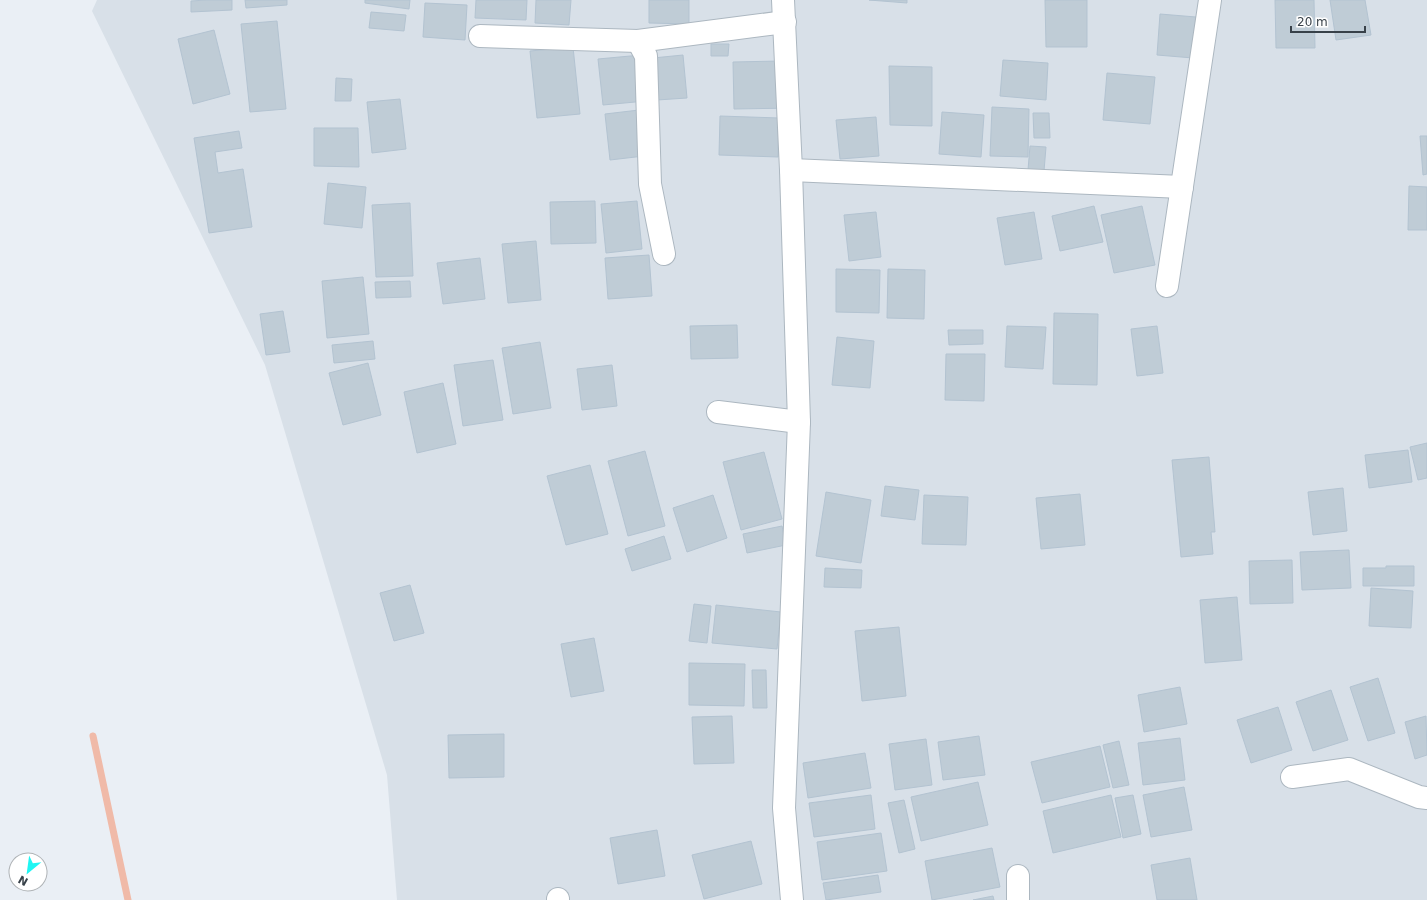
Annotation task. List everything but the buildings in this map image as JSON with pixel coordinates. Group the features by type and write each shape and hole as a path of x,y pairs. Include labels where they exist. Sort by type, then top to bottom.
{"street":[{"path":"783,0 791,170 799,422 784,808 792,900"},
{"path":"1167,286 1210,0"},
{"path":"480,36 638,41 785,22"},
{"path":"638,41 646,56 650,184 664,254"},
{"path":"791,170 1182,187"},
{"path":"718,412 799,422"},
{"path":"1292,777 1349,769 1419,798 1427,798"},
{"path":"1018,876 1018,900"}],"shaded area":[{"path":"97,0 1427,0 1427,900 397,900 387,775 265,365 92,11"}],"waterway":[{"path":"93,736 128,900"}]}
